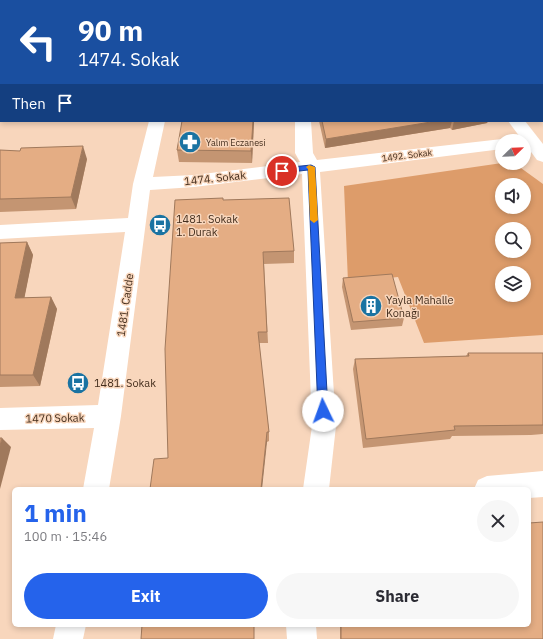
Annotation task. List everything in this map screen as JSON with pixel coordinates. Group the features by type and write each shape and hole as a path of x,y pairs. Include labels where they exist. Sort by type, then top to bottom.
{"street":[{"name":"1481. Cadde","path":"96,487 109,416 142,184 156,122"},
{"path":"303,122 304,153 311,167 324,426 316,487"},
{"path":"517,122 533,140 543,156"},
{"name":"1492. Sokak","path":"311,167 495,145"},
{"name":"1474. Sokak","path":"142,184 194,182 311,167"},
{"path":"0,232 136,224"},
{"name":"1470 Sokak","path":"0,419 109,416"},
{"path":"509,487 543,484"},
{"path":"68,639 70,627"},
{"path":"301,627 302,639"}],"shaded area":[{"path":"495,164 495,170 524,170 543,184 543,335 424,343 398,277 348,282 344,186"}],"building":[{"path":"182,122 253,122 251,151 177,150"},
{"path":"322,122 431,122 326,139"},
{"path":"83,146 71,197 0,199 0,150 20,151 21,148"},
{"path":"289,198 294,251 263,252 267,332 258,332 269,432 267,432 261,487 150,487 154,459 168,458 165,349 175,200"},
{"path":"27,242 15,298 51,297 33,375 0,375 0,243"},
{"name":"Yayla Mahalle Konağı","path":"392,274 404,318 353,322 343,278"},
{"path":"468,353 543,353 543,425 454,426 455,430 366,439 355,359 469,356"},
{"path":"543,522 543,639 341,639 341,627 531,627 531,523"},
{"path":"142,627 254,627 254,639 141,639"}],"slow traffic":[{"path":"309,167 311,167 314,220"}],"place":[{"name":"Yalım Eczanesi","path":"190,142"},
{"name":"1481. Sokak 1. Durak","path":"160,225"},
{"name":"Yayla Mahalle Konağı","path":"371,306"},
{"name":"1481. Sokak","path":"78,383"}],"route":[{"path":"282,171 311,167 323,411"}]}
